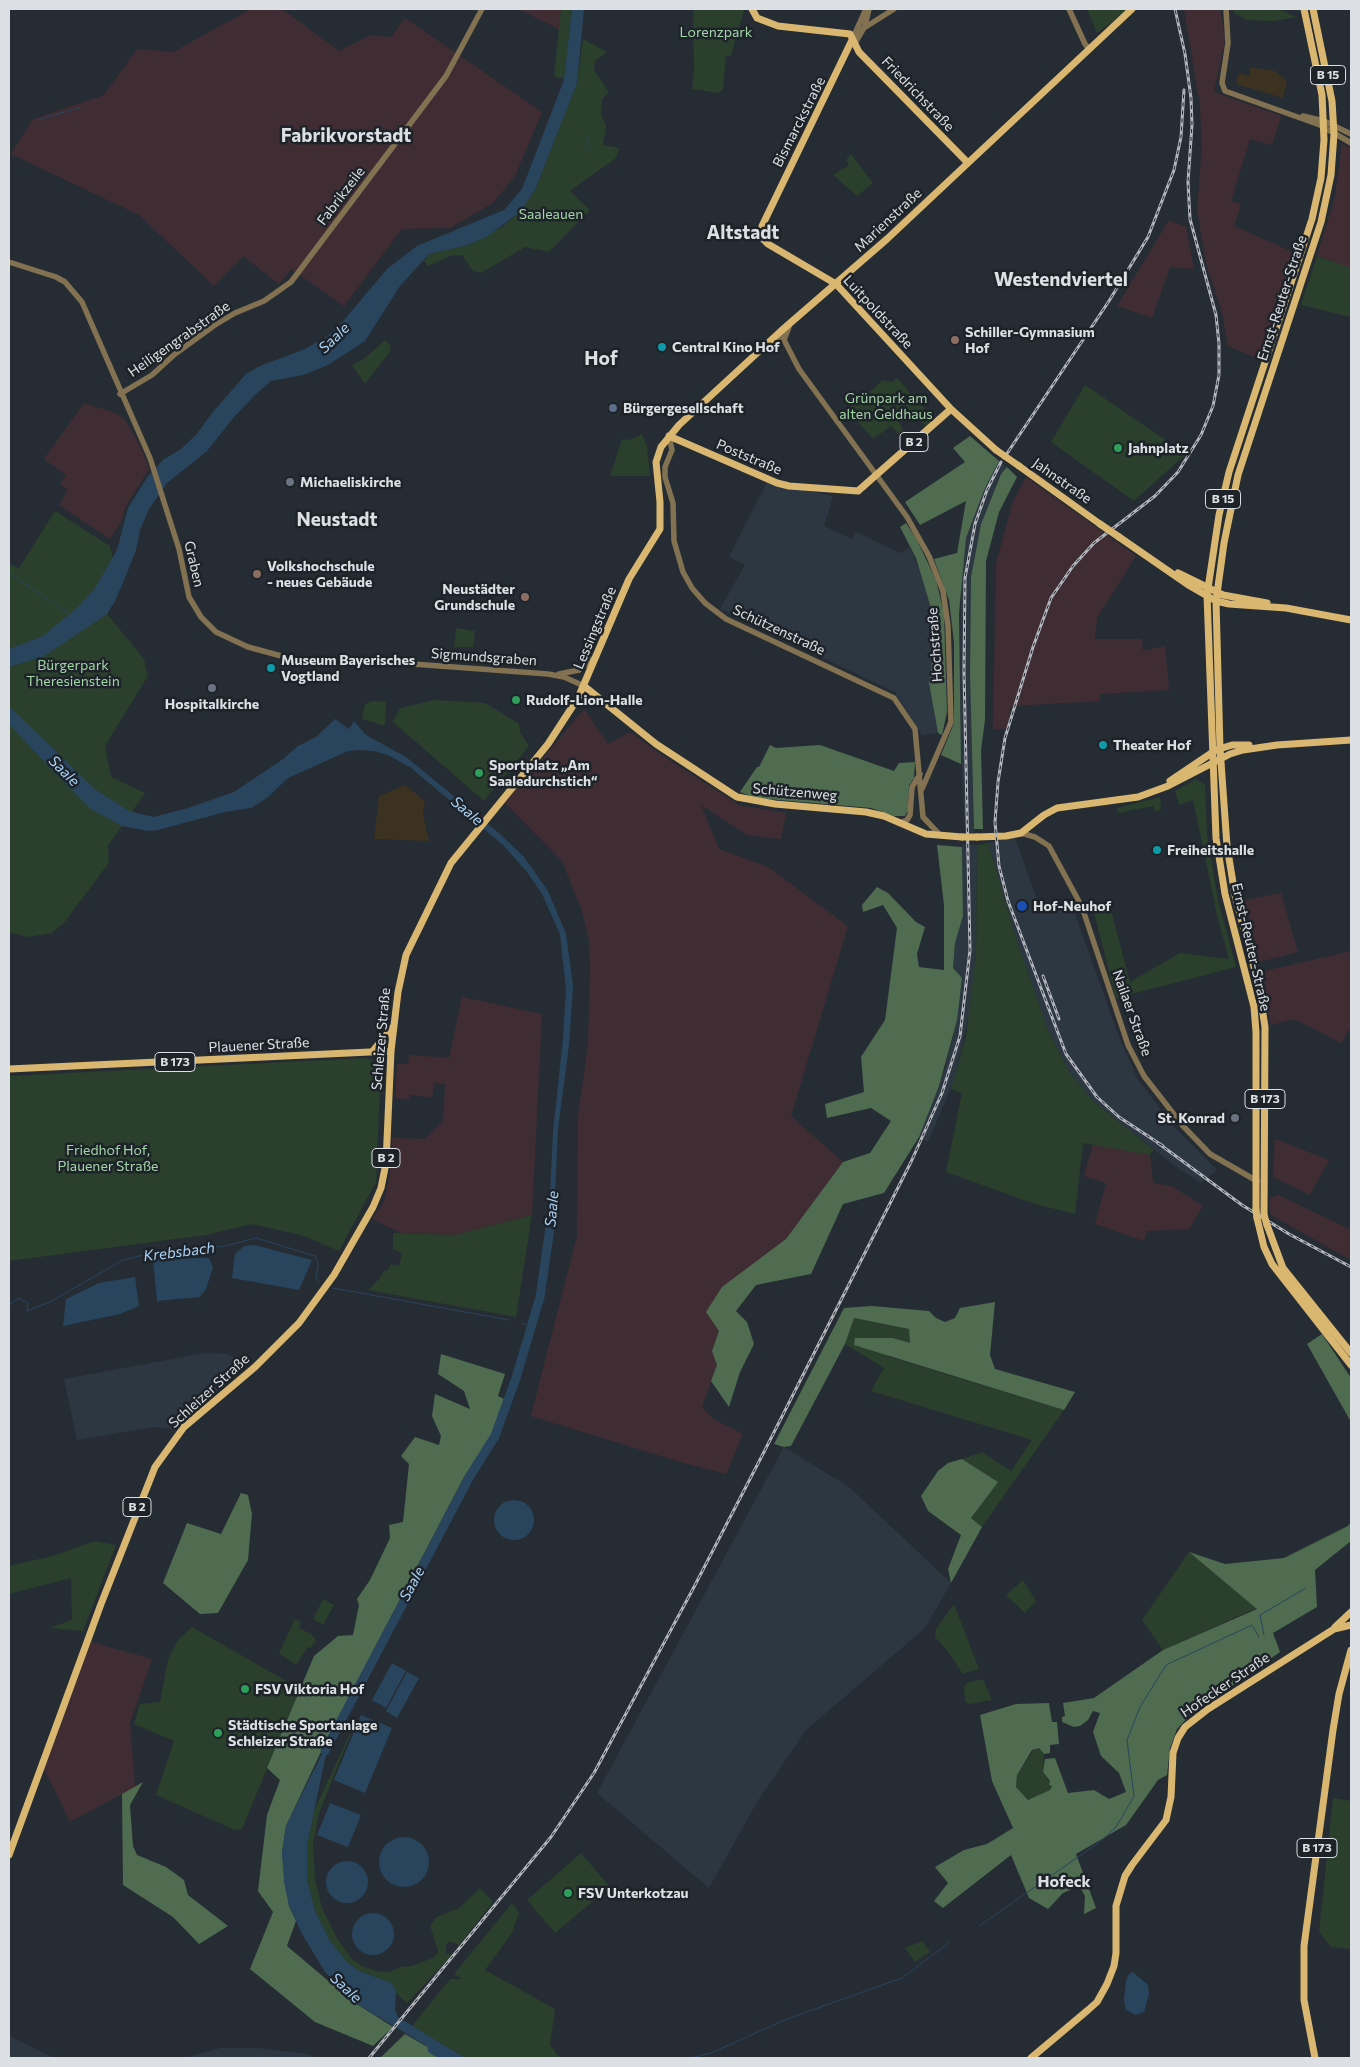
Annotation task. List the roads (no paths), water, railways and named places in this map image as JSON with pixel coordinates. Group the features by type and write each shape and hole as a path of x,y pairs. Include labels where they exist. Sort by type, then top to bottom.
{"main road":[{"path":"752,9 756,18 778,26 847,32"},
{"name":"Marienstraße","path":"669,436 968,163 1133,9"},
{"name":"Ernst-Reuter-Straße","path":"1217,592 1224,543 1238,474 1323,212 1331,176 1334,125 1330,85 1314,11"},
{"name":"Ernst-Reuter-Straße","path":"1208,587 1229,472 1316,202 1321,178 1324,124 1320,82 1305,12"},
{"path":"821,31 853,42"},
{"name":"Friedrichstraße","path":"847,32 852,36 853,42 864,56 968,163"},
{"name":"Bismarckstraße","path":"761,235 762,226 768,213 853,42"},
{"path":"845,59 854,52 864,56"},
{"name":"Luitpoldstraße","path":"761,235 766,242 775,248 836,284 951,409"},
{"name":"Jahnstraße","path":"951,409 996,450 1119,537 1207,596 1216,600"},
{"name":"B 2","path":"877,476 951,409"},
{"name":"Poststraße","path":"669,436 784,485 858,491 877,476"},
{"name":"Lessingstraße","path":"406,955 440,882 451,863 471,835 556,734 584,686 629,579 660,529 660,502 656,462 659,450 669,436"},
{"name":"Jahnstraße","path":"1164,567 1217,592"},
{"name":"B 15","path":"1207,596 1208,587"},
{"path":"1217,592 1286,608 1351,620"},
{"name":"B 15","path":"1216,600 1217,592"},
{"name":"Ernst-Reuter-Straße","path":"1207,596 1216,838 1220,867 1255,1016 1256,1210 1267,1224 1283,1268 1351,1353"},
{"path":"1216,600 1229,604 1286,608"},
{"name":"Ernst-Reuter-Straße","path":"1216,600 1220,748 1226,838 1231,876 1263,1008 1266,1048 1261,1216 1263,1245 1272,1264 1351,1365"},
{"name":"Schützenweg","path":"584,686 662,748 737,797 775,804 856,810 880,815 919,832 946,837"},
{"path":"1155,792 1220,748 1232,745 1277,745 1351,740"},
{"path":"946,837 1006,836 1021,833 1044,814 1057,808 1124,801 1155,792 1221,758 1243,750 1277,745"},
{"name":"Schleizer Straße","path":"9,1856 101,1604 155,1467 184,1427 255,1367 299,1324 330,1281 373,1207 382,1182 386,1163 391,1051 400,976 406,955"},
{"path":"372,1052 394,1026"},
{"name":"Plauener Straße","path":"9,1069 391,1051"},
{"name":"Hofecker Straße","path":"1030,2058 1097,2002 1108,1984 1116,1953 1114,1928 1116,1906 1125,1876 1166,1820 1171,1797 1174,1753 1178,1738 1185,1726 1208,1709 1334,1629 1351,1612"},
{"name":"Hofecker Straße","path":"1334,1629 1351,1625"},
{"name":"B 173","path":"1315,2058 1305,2013 1304,1946 1339,1694 1351,1650"},
{"name":"B 173","path":"1346,1671 1351,1658"}],"street":[{"name":"Fabrikzeile","path":"300,271 446,76 482,9"},
{"path":"853,42 861,28 867,9"},
{"path":"847,32 853,32 894,9"},
{"path":"1069,9 1089,49"},
{"path":"1225,9 1228,23 1228,43 1222,83 1225,91 1296,116 1334,125 1351,134"},
{"path":"1324,124 1334,134 1351,142"},
{"name":"Graben","path":"9,262 56,277 72,288 82,302 120,394 140,432 174,533 187,590 194,607 211,627 234,641"},
{"name":"Heiligengrabstraße","path":"120,394 152,375 175,354 215,325 235,313 255,306 280,291 300,271"},
{"path":"766,346 784,334 793,322"},
{"path":"784,334 784,340 789,353"},
{"path":"774,342 781,345 789,353"},
{"name":"Hochstraße","path":"789,353 825,406 907,517 929,556 945,601 952,716 945,738 925,779 921,794"},
{"name":"Schützenstraße","path":"669,436 672,450 665,467 665,477 673,503 673,536 679,561 688,582 698,596 726,620 894,698 915,729 922,810 927,823 937,833 946,837"},
{"name":"Sigmundsgraben","path":"234,641 300,661 372,661 548,674 564,677 584,686"},
{"path":"548,674 579,670 598,654"},
{"name":"Schützenstraße","path":"898,823 907,820 910,816 912,787 920,774"},
{"name":"Nailaer Straße","path":"1021,833 1036,837 1049,846 1078,899 1089,924 1128,1045 1144,1076 1183,1126 1210,1154 1263,1182"}],"water":[{"path":"572,9 584,9 577,83 535,190 521,211 488,236 468,245 429,254 400,286 365,341 328,365 303,375 271,381 256,394 234,417 207,451 167,483 149,509 140,530 136,550 125,578 107,614 44,656 9,667 9,649 43,636 78,607 95,588 117,550 128,508 148,476 163,460 181,449 196,435 212,413 246,374 260,366 305,349 328,336 387,269 417,246 504,210 522,189 564,80"},
{"path":"9,706 96,790 129,811 154,817 188,808 234,792 283,759 298,746 316,737 335,719 349,729 354,721 366,735 406,757 500,834 524,857 548,891 566,934 573,986 569,1045 558,1129 553,1238 548,1238 553,1132 563,1039 566,989 560,934 542,894 527,872 503,845 410,767 388,755 374,751 359,750 348,751 288,778 267,798 251,808 225,812 158,830 148,831 122,826 91,809 47,765 9,724"},
{"path":"254,1245 312,1260 299,1290 232,1278 235,1254 244,1246"},
{"path":"209,1258 213,1267 206,1289 200,1297 157,1301 153,1259"},
{"path":"135,1277 139,1306 120,1314 63,1326 66,1299 99,1283"},
{"path":"518,1500 525,1503 531,1509 534,1520 533,1528 525,1537 518,1540 510,1540 503,1537 495,1528 494,1516 497,1509 506,1501"},
{"path":"392,1663 406,1671 386,1708 372,1700"},
{"path":"407,1672 419,1678 397,1718 386,1711"},
{"path":"361,1715 392,1728 365,1793 334,1780"},
{"path":"329,1740 307,1845 307,1880 315,1911 330,1941 347,1962 359,1971 392,1983 396,1992 395,2010 398,2017 465,2058 447,2058 352,2001 325,1972 302,1934 289,1906 284,1882 282,1853 286,1826"},
{"path":"330,1803 361,1815 348,1847 317,1835"},
{"path":"399,1837 409,1837 422,1844 429,1857 429,1867 422,1880 409,1887 399,1887 390,1883 383,1876 379,1867 379,1857 383,1848 390,1841"},
{"path":"351,1861 359,1864 365,1870 368,1882 365,1894 359,1900 343,1903 335,1900 329,1894 326,1878 329,1870 335,1864"},
{"path":"377,1913 385,1916 391,1922 394,1934 391,1946 385,1952 369,1955 361,1952 355,1946 352,1930 355,1922 361,1916"},
{"path":"1133,1972 1148,1985 1149,1994 1144,2012 1136,2015 1126,2010 1124,2000 1126,1981 1128,1975"}],"waterway":[{"path":"38,120 81,107"},
{"path":"585,144 589,137"},
{"path":"9,573 52,602"},
{"path":"57,605 69,614"},
{"name":"Saale","path":"325,1751 470,1476 495,1436 516,1378 540,1297 550,1228"},
{"name":"Krebsbach","path":"9,1305 19,1298 28,1303 27,1311 50,1302 123,1260 147,1254 225,1246 256,1238 315,1256 318,1264 316,1277 319,1282"},
{"name":"Krebsbach","path":"333,1288 509,1320"},
{"name":"Krebsbach","path":"522,1323 532,1326"},
{"path":"1264,1635 1260,1615 1306,1588"},
{"path":"979,1926 1101,1841 1116,1827 1134,1796 1127,1740 1140,1707 1166,1665 1252,1625 1259,1637"},
{"path":"691,2058 711,2053 787,2019 902,1978 949,1943"},
{"name":"Saale","path":"432,2049 446,2058"}],"railway":[{"path":"1163,1146 1119,1117 1097,1097 1066,1054 1008,901 999,866 995,822 998,782 1005,738 1033,647 1051,598 1073,566 1094,543 1155,496 1178,472 1201,435 1213,406 1219,375 1219,344 1216,315 1190,219 1188,182 1192,125 1191,98 1185,54 1175,9"},
{"path":"1004,458 1109,301 1148,237 1174,170 1181,137 1184,90"},
{"path":"369,2058 551,1837 594,1773 765,1450 911,1162 942,1093 960,1036 970,950 964,671 965,578 975,524 987,490 1001,462"},
{"path":"1043,976 1059,1019"},
{"path":"1158,1143 1242,1205 1289,1234 1351,1267"}],"place":[{"name":"Schiller-Gymnasium Hof","path":"955,340"},
{"name":"Central Kino Hof","path":"662,347"},
{"name":"Bürgergesellschaft","path":"613,408"},
{"name":"Jahnplatz","path":"1118,448"},
{"name":"Michaeliskirche","path":"290,482"},
{"name":"Volkshochschule - neues Gebäude","path":"257,574"},
{"name":"Neustädter Grundschule","path":"525,597"},
{"name":"Museum Bayerisches Vogtland","path":"271,668"},
{"name":"Hospitalkirche","path":"212,688"},
{"name":"Rudolf-Lion-Halle","path":"516,700"},
{"name":"Theater Hof","path":"1103,745"},
{"name":"Sportplatz „Am Saaledurchstich“","path":"479,773"},
{"name":"Freiheitshalle","path":"1157,850"},
{"name":"Hof-Neuhof","path":"1022,906"},
{"name":"St. Konrad","path":"1235,1118"},
{"name":"FSV Viktoria Hof","path":"245,1689"},
{"name":"Städtische Sportanlage Schleizer Straße","path":"218,1733"},
{"name":"FSV Unterkotzau","path":"568,1893"}],"district":[{"name":"Fabrikvorstadt","path":"346,136"},
{"name":"Altstadt","path":"743,233"},
{"name":"Westendviertel","path":"1061,280"},
{"name":"Hof","path":"601,359"},
{"name":"Neustadt","path":"337,520"},
{"name":"Hofeck","path":"1064,1882"}],"park label":[{"name":"Lorenzpark","path":"716,32"},
{"name":"Saaleauen","path":"551,214"},
{"name":"Grünpark am alten Geldhaus","path":"886,406"},
{"name":"Bürgerpark Theresienstein","path":"73,674"},
{"name":"Friedhof Hof, Plauener Straße","path":"108,1158"}]}
